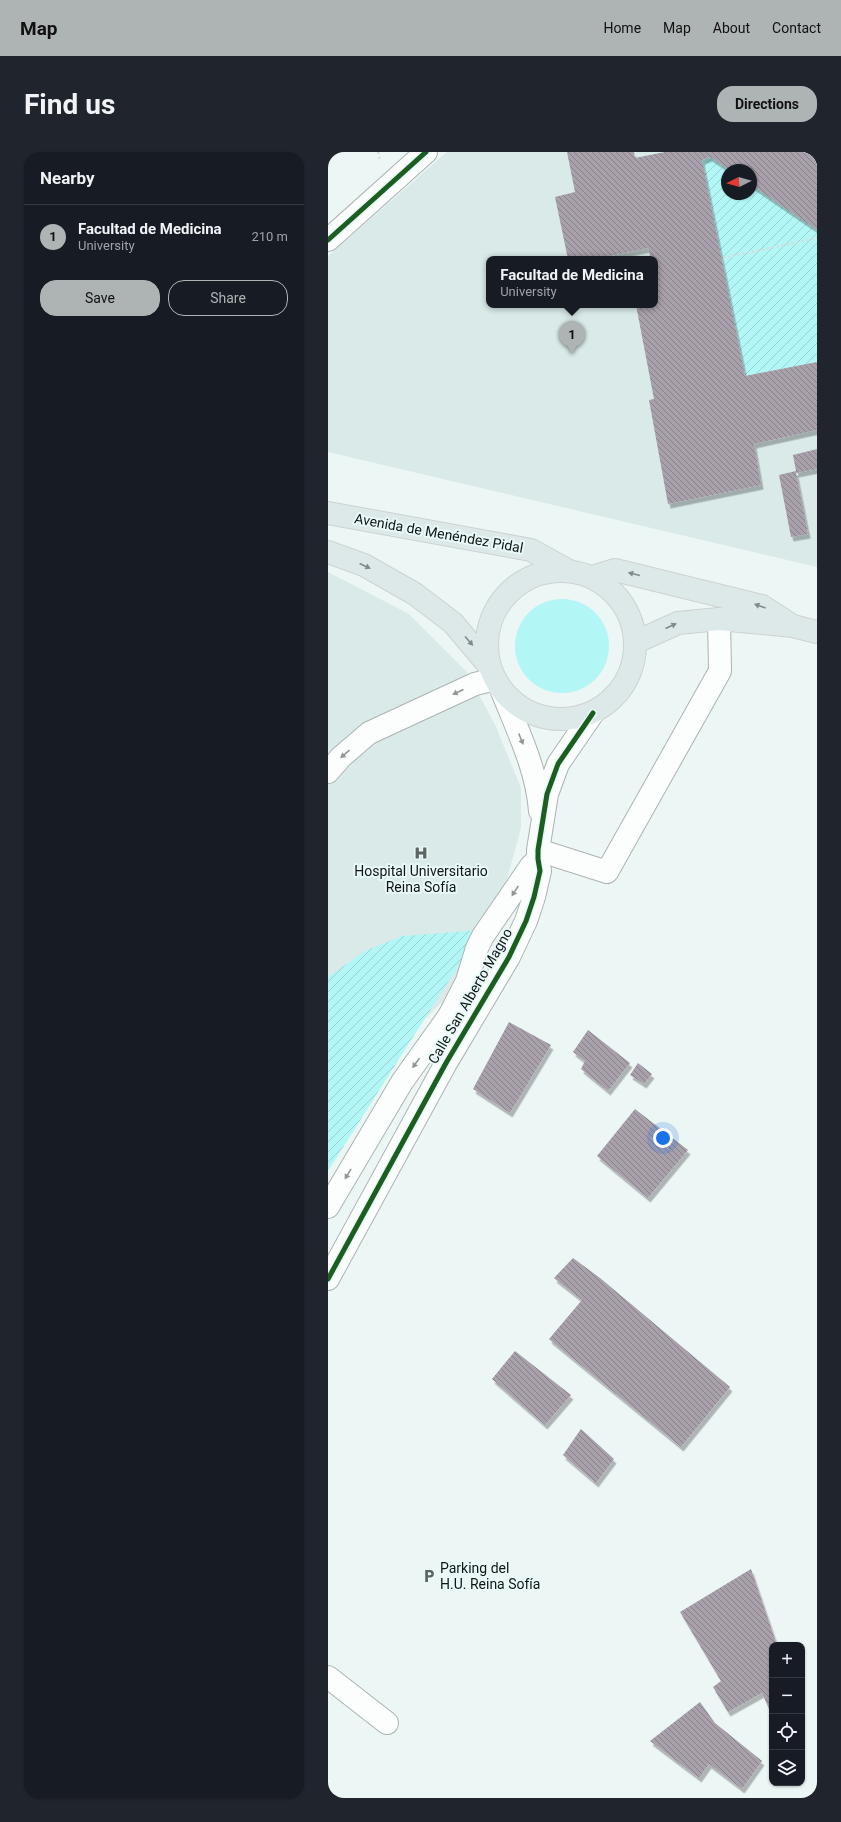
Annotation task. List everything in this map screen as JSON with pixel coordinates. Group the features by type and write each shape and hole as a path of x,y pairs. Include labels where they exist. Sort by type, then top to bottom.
{"main road":[{"name":"Avenida de Menéndez Pidal","path":"328,513 531,550 569,571"},
{"path":"328,552 364,565 415,594 453,623 496,678 520,707 543,717 568,719 593,713 611,701 625,684 633,664 636,642 632,622 623,603 609,588 592,577 569,571 545,572 522,582 504,597 492,619 487,643 496,678"},
{"path":"592,577 615,570 762,606 794,626"},
{"path":"636,642 678,623 719,619 794,626 817,632"}],"street":[{"path":"328,240 426,152"},
{"path":"538,855 607,872 720,671 719,619"},
{"path":"328,772 341,757 369,733 475,684 496,678"},
{"name":"Calle San Alberto Magno","path":"496,678 525,750 539,791 541,826"},
{"name":"Calle San Alberto Magno","path":"328,1279 446,1063 509,957 526,921 534,897 540,871 538,855 541,826 547,794 558,764 593,713"},
{"name":"Calle San Alberto Magno","path":"328,1207 402,1082 449,1016 467,981 483,936 491,927 538,855"},
{"path":"328,1677 387,1723"}],"path":[{"path":"723,258 817,238"}],"shaded area":[{"path":"447,152 817,152 817,567 328,452 328,256"},
{"path":"710,157 721,165 721,200 757,200 757,189 817,230 817,362 745,376 702,160"},
{"name":"Hospital Universitario Reina Sofía","path":"328,572 409,614 467,672 496,727 521,788 521,828 507,879 443,1001 395,1049 328,1164"},
{"path":"562,599 580,603 595,613 605,628 609,646 605,664 595,679 580,689 562,693 544,689 529,679 519,664 515,646 519,628 529,613 544,603"},
{"path":"481,930 328,1171 328,977 365,951 402,936"}],"building":[{"path":"567,152 634,152 635,158 665,152 817,152 817,230 757,189 757,164 721,165 710,157 702,160 745,376 817,362 817,430 754,444 761,485 668,504 649,400 654,399 637,308 658,308 658,256 650,256 648,248 609,256 567,256 555,197 575,192"},
{"path":"817,449 817,469 796,473 808,534 791,537 779,475 796,471 793,455"},
{"path":"509,1022 551,1045 510,1113 473,1089"},
{"path":"588,1030 630,1063 608,1091 581,1069 585,1061 573,1052"},
{"path":"638,1063 652,1074 644,1084 630,1075"},
{"path":"635,1109 688,1150 648,1198 597,1156"},
{"path":"573,1258 600,1278 730,1387 681,1447 549,1339 582,1300 554,1278"},
{"path":"515,1351 571,1395 545,1425 492,1379"},
{"path":"581,1429 614,1459 596,1483 563,1455"},
{"path":"751,1569 776,1642 769,1642 769,1709 762,1693 728,1712 713,1687 721,1681 680,1612"},
{"path":"700,1702 715,1723 762,1761 742,1789 709,1764 699,1778 650,1741"}],"cycle path":[{"path":"328,240 426,152"},
{"path":"328,1279 446,1063 509,957 526,921 534,897 540,871 538,850 547,794 558,764 593,713"}],"place":[{"name":"Facultad de Medicina","path":"572,354"},
{"name":"Hospital Universitario Reina Sofía","path":"421,853"},
{"name":"Parking del H.U. Reina Sofía","path":"429,1576"}]}
